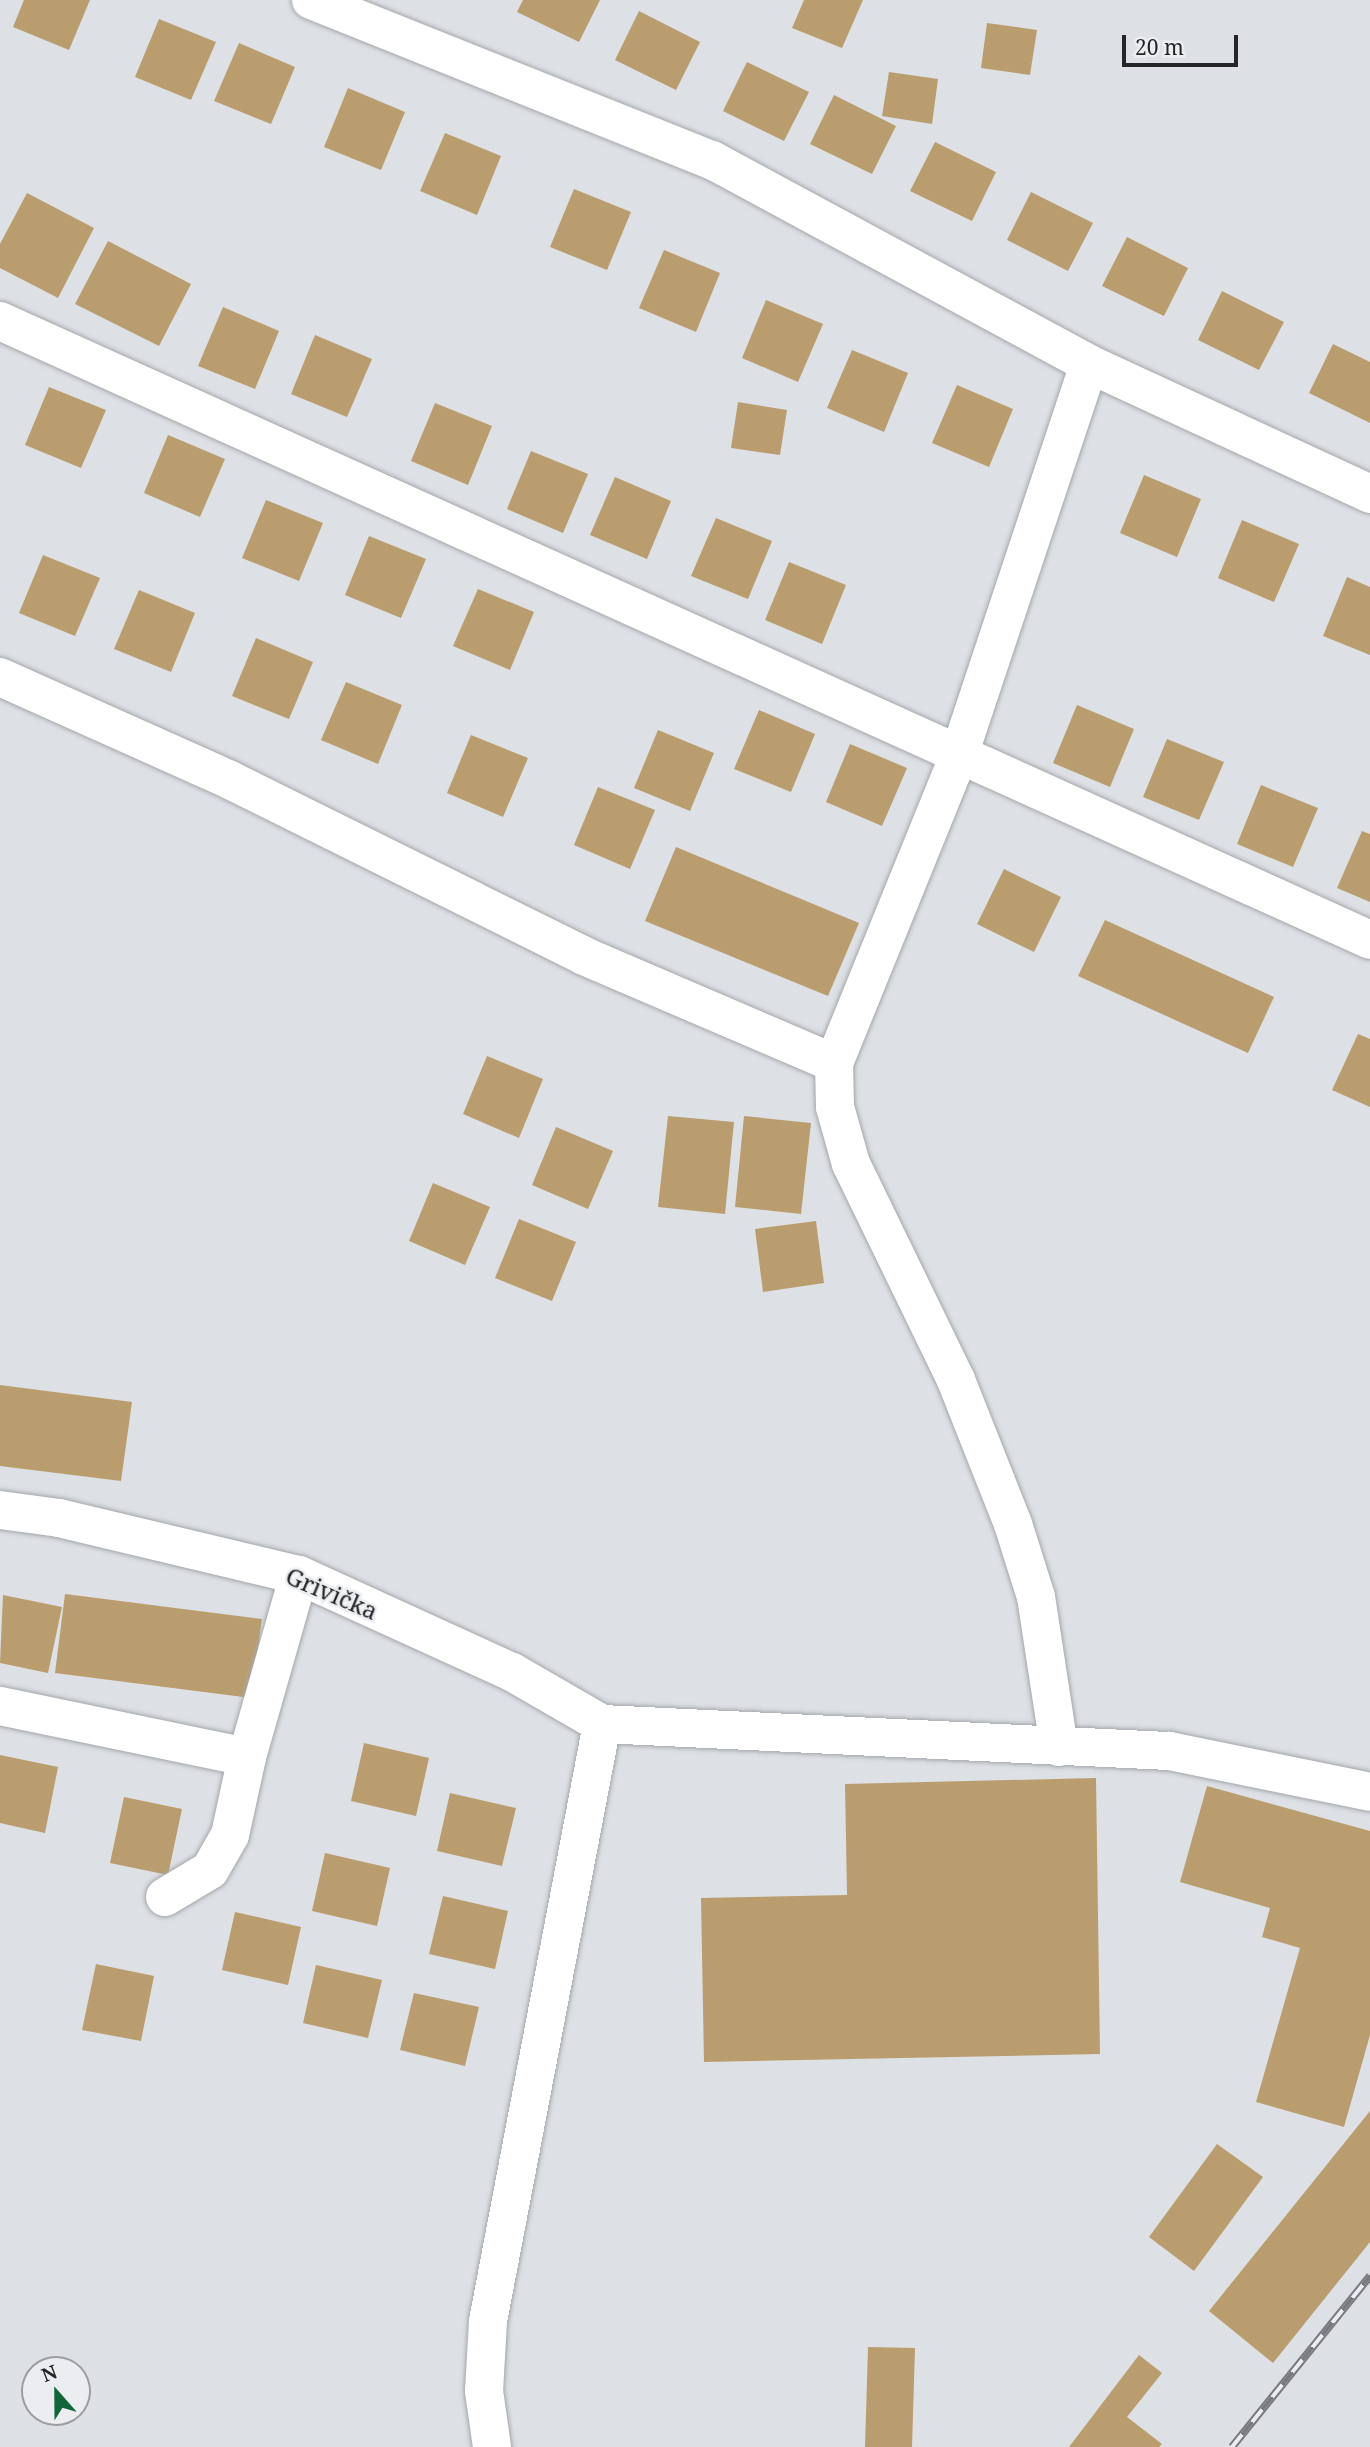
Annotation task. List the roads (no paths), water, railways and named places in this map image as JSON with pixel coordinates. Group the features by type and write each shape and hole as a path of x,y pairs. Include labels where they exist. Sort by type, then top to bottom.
{"street":[{"path":"311,0 712,160 1089,364 1370,494"},
{"path":"0,321 958,758 1370,940"},
{"path":"1059,1747 1036,1597 1013,1524 956,1380 851,1164 835,1107 834,1063 958,758 1089,364"},
{"path":"0,677 230,780 584,956 834,1063"},
{"name":"Grivička","path":"0,1510 59,1518 299,1575 512,1672 602,1724"},
{"path":"165,1897 210,1870 230,1835 247,1757 299,1575"},
{"path":"0,1706 247,1757"},
{"path":"492,2447 484,2391 488,2321 602,1724 1169,1751 1370,1792"}],"railway":[{"path":"1232,2447 1370,2276"}]}
